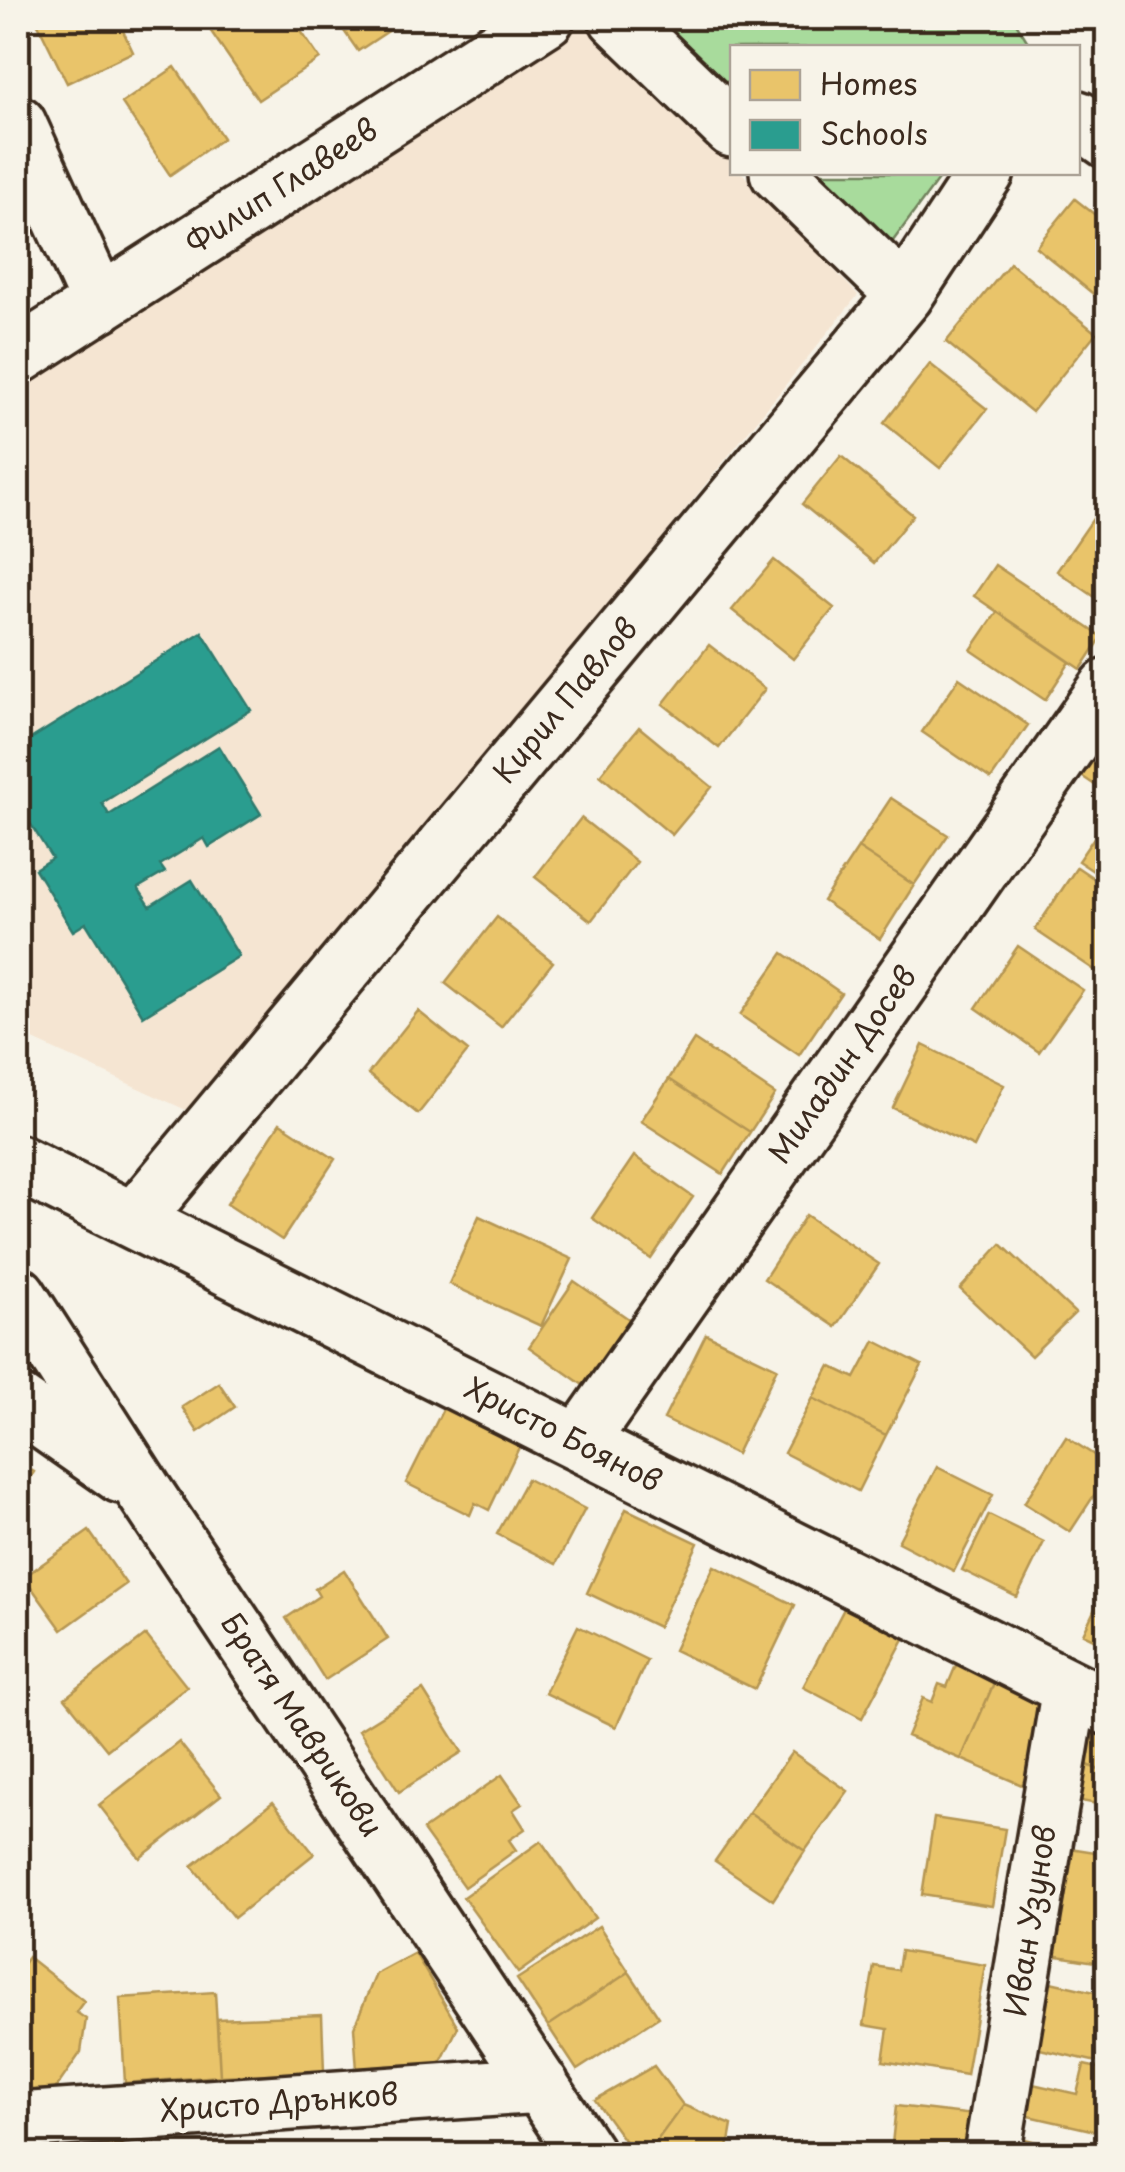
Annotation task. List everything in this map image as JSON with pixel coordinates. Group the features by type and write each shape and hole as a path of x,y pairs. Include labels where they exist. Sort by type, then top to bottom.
{"street":[{"name":"Филип Главеев","path":"18,356 546,18"},
{"path":"618,18 730,127"},
{"path":"1080,120 1108,140"},
{"path":"18,124 100,304"},
{"path":"781,175 905,296"},
{"name":"Кирил Павлов","path":"134,1220 905,296 984,175"},
{"name":"Миладин Досев","path":"579,1443 1108,687"},
{"name":"Христо Боянов","path":"18,1163 1088,1697"},
{"name":"Братя Маврикови","path":"18,1295 144,1491 586,2154"},
{"path":"18,1403 144,1491"},
{"name":"Иван Узунов","path":"992,2154 1088,1697"},
{"name":"Христо Дрънков","path":"18,2121 541,2085"}],"shaded area":[{"path":"579,23 607,30 730,160 730,175 744,175 858,295 197,1115 18,1033 18,392"}],"green space":[{"path":"638,18 1013,18 1030,45 730,45 730,114"},
{"path":"790,175 942,175 890,245"}],"building: Homes":[{"path":"35,18 117,18 133,52 67,83"},
{"path":"222,18 292,18 320,59 258,100 208,27"},
{"path":"335,18 408,18 358,51"},
{"path":"175,67 223,138 170,175 122,103"},
{"path":"1075,199 1108,225 1108,306 1036,247"},
{"path":"1010,263 1096,333 1032,412 946,342"},
{"path":"930,364 987,409 940,468 884,423"},
{"path":"841,456 913,515 874,563 802,504"},
{"path":"1108,497 1108,606 1057,571"},
{"path":"774,560 834,608 793,659 732,610"},
{"path":"995,565 1102,637 1081,669 974,596"},
{"path":"997,612 1070,662 1045,700 971,650"},
{"path":"709,645 765,689 719,748 663,704"},
{"path":"959,678 1028,725 991,779 922,732"},
{"path":"639,727 712,787 672,835 600,775"},
{"path":"1099,749 1108,755 1108,794 1080,775"},
{"path":"891,798 948,835 914,885 858,848"},
{"path":"1108,817 1108,881 1078,861"},
{"path":"581,818 637,862 591,921 535,877"},
{"path":"858,848 914,885 880,939 823,901"},
{"path":"1077,867 1108,888 1108,960 1099,973 1035,930"},
{"path":"497,917 553,962 501,1027 445,983"},
{"path":"1018,946 1083,990 1039,1052 976,1008"},
{"path":"783,953 841,993 799,1055 740,1015"},
{"path":"418,1011 468,1051 418,1114 368,1074"},
{"path":"694,1040 775,1094 750,1132 669,1079"},
{"path":"923,1045 1004,1085 974,1147 893,1108"},
{"path":"669,1079 750,1132 723,1174 641,1121"},
{"path":"280,1123 335,1159 282,1240 227,1204"},
{"path":"634,1156 693,1197 651,1259 592,1218"},
{"path":"806,1215 879,1264 836,1327 764,1279"},
{"path":"479,1216 572,1259 541,1326 449,1284"},
{"path":"1001,1244 1075,1313 1031,1356 960,1289"},
{"path":"574,1281 639,1326 593,1392 529,1347"},
{"path":"706,1334 777,1368 736,1454 664,1419"},
{"path":"875,1341 922,1365 886,1435 813,1398 830,1366 855,1378"},
{"path":"219,1383 235,1407 198,1432 182,1407"},
{"path":"813,1398 886,1435 858,1491 784,1453"},
{"path":"447,1401 523,1439 489,1510 475,1503 470,1515 406,1483"},
{"path":"1066,1437 1108,1464 1108,1474 1070,1532 1024,1503"},
{"path":"18,1462 34,1472 18,1497"},
{"path":"937,1467 993,1495 954,1571 898,1542"},
{"path":"527,1479 585,1509 556,1564 497,1534"},
{"path":"626,1509 698,1543 658,1627 587,1593"},
{"path":"989,1515 1044,1542 1017,1597 962,1570"},
{"path":"89,1531 126,1584 62,1630 24,1577"},
{"path":"714,1566 795,1605 755,1689 674,1650"},
{"path":"344,1570 388,1639 325,1680 286,1618 319,1596 315,1589"},
{"path":"1108,1581 1108,1646 1083,1634"},
{"path":"847,1603 906,1635 862,1718 803,1687"},
{"path":"578,1626 647,1660 616,1727 545,1693"},
{"path":"146,1635 187,1687 107,1750 65,1698"},
{"path":"959,1658 997,1676 961,1759 907,1736 923,1698 932,1702 939,1684 947,1687"},
{"path":"997,1676 1058,1702 1022,1785 961,1759"},
{"path":"423,1690 462,1752 399,1792 359,1730"},
{"path":"1095,1729 1108,1734 1108,1774 1081,1762"},
{"path":"179,1742 221,1795 140,1858 99,1805"},
{"path":"792,1752 848,1791 805,1851 749,1812"},
{"path":"1081,1762 1108,1774 1108,1806 1081,1801"},
{"path":"502,1775 522,1804 513,1810 525,1829 509,1840 516,1850 464,1887 423,1830"},
{"path":"273,1802 314,1854 234,1918 192,1866"},
{"path":"749,1812 805,1851 773,1900 715,1861"},
{"path":"934,1818 1005,1829 992,1906 922,1895"},
{"path":"541,1841 595,1918 518,1973 463,1897"},
{"path":"1070,1848 1108,1854 1108,1964 1051,1955"},
{"path":"599,1926 629,1972 548,2026 517,1979"},
{"path":"901,1951 985,1965 966,2075 883,2061 888,2029 864,2025 874,1966 898,1970"},
{"path":"415,1953 458,2027 440,2064 357,2070 354,2027 376,1974"},
{"path":"28,1957 84,2001 76,2012 86,2019 81,2052 47,2101 18,2081 18,1971"},
{"path":"629,1972 659,2017 577,2070 548,2026"},
{"path":"1046,1981 1108,1995 1108,2042 1102,2041 1097,2062 1031,2047"},
{"path":"215,1992 220,2076 125,2083 120,1998"},
{"path":"322,2015 324,2072 220,2076 217,2019"},
{"path":"1084,2065 1108,2070 1108,2134 1016,2113 1024,2082 1077,2094"},
{"path":"654,2066 683,2105 647,2154 634,2154 595,2100"},
{"path":"683,2105 732,2125 727,2154 647,2154"},
{"path":"896,2106 975,2115 971,2154 891,2154"},
{"path":"1018,2137 1080,2154 1013,2154"},
{"path":"123,2146 124,2154 52,2152"}],"building: Schools":[{"path":"202,632 251,710 102,803 109,815 219,746 261,814 209,847 204,838 160,865 165,872 138,888 150,906 192,880 239,956 143,1016 86,923 73,931 35,869 52,858 18,804 18,747"}]}
